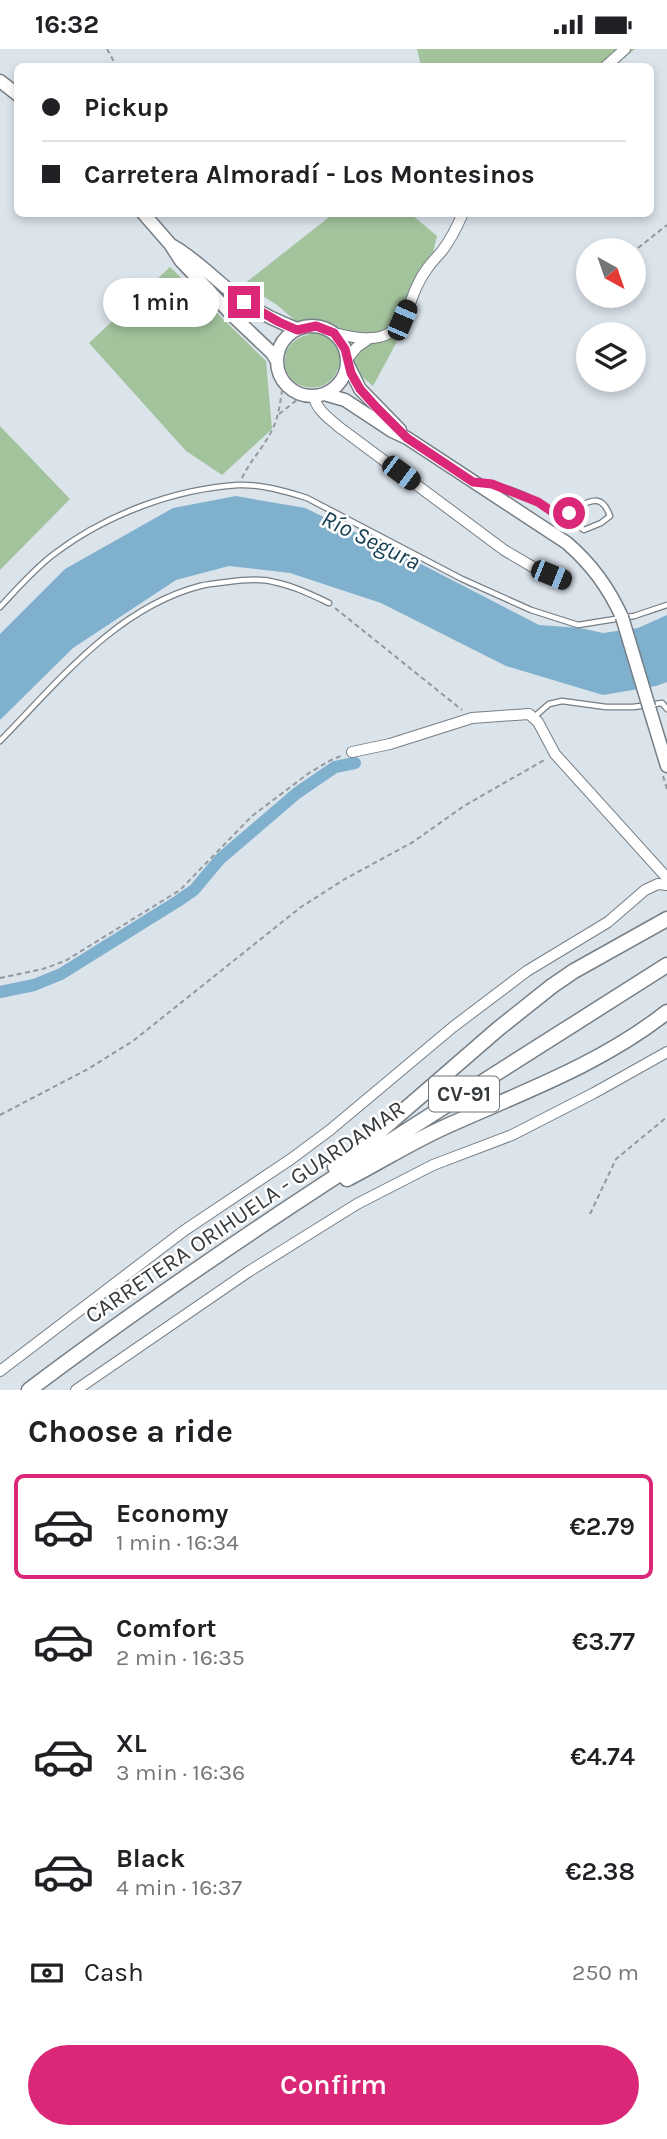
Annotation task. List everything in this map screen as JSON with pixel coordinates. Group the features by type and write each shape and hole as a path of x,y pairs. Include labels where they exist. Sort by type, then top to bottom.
{"main road":[{"path":"0,81 14,92"},
{"path":"146,217 181,261 233,316 272,352 284,381 296,392 345,400 407,438 584,557 610,591 622,617 667,766"},
{"path":"170,244 189,255 244,302 297,330"},
{"path":"277,361 283,342 297,330 316,326 334,333 345,349 347,361 360,389 407,438"},
{"path":"314,395 331,390 342,379 347,361"},
{"path":"262,1224 371,1139 543,993 574,971 667,919"},
{"name":"CARRETERA ORIHUELA - GUARDAMAR","path":"29,1390 120,1322 262,1224 667,965"},
{"path":"262,1224 436,1131 588,1064 667,1012"}],"street":[{"path":"609,63 625,49"},
{"path":"334,333 371,338 383,337 395,329 402,320 418,283 455,232 461,217"},
{"path":"347,361 357,347 371,338"},
{"path":"314,395 319,409 339,427 504,550 538,570 565,581"},
{"path":"352,752 390,744 472,718 529,715 538,722 555,754 667,878"},
{"path":"0,1371 185,1230 330,1130 453,1027 527,971 608,922 645,890 659,884 667,885"},
{"path":"76,1390 248,1272 357,1204 433,1165 512,1135 667,1052"}],"lane":[{"path":"473,482 492,484 538,502 554,513 561,513 569,513 587,500 597,501 607,509 610,516 584,530 561,513"},
{"path":"0,607 52,555 77,538 116,518 197,490 240,485 288,492 307,498 462,579 531,610 578,625 634,616 667,605"},
{"path":"0,741 82,658 118,626 158,601 201,586 238,581 273,581 329,603"},
{"path":"534,717 549,704 562,701 606,708 662,703 667,709"}],"path":[{"path":"646,242 667,225"},
{"path":"240,485 242,475 262,448 279,415 284,381"},
{"path":"279,415 297,398 314,395"},
{"path":"329,603 472,718"},
{"path":"0,978 43,969 65,961 180,890 252,816 309,773 352,752"},
{"path":"0,1115 110,1057 162,1019 301,907 412,842 464,806 555,754"},
{"path":"590,1214 617,1159 667,1117"}],"green space":[{"path":"417,49 635,49 619,63 420,63"},
{"path":"329,217 415,217 437,236 427,277 373,386 340,358 336,372 329,382 319,387 298,384 290,377 285,367 286,353 296,340 311,334 277,305 244,284"},
{"path":"170,267 266,361 272,429 222,475 186,451 89,343"},
{"path":"0,426 70,499 0,570"}],"water":[{"name":"Río Segura","path":"236,496 305,508 539,625 580,628 603,633 638,628 667,615 667,682 603,695 506,666 381,603 290,573 229,566 176,580 73,648 0,720 0,634 65,569 173,508"}],"waterway":[{"path":"0,992 34,985 61,974 178,901 194,890 220,859 297,793 335,767 355,763"}],"route":[{"path":"244,302 297,330 316,326 334,333 341,340 347,363 360,389 377,408 407,438 473,482 492,484 538,502 554,513 569,513"}]}
